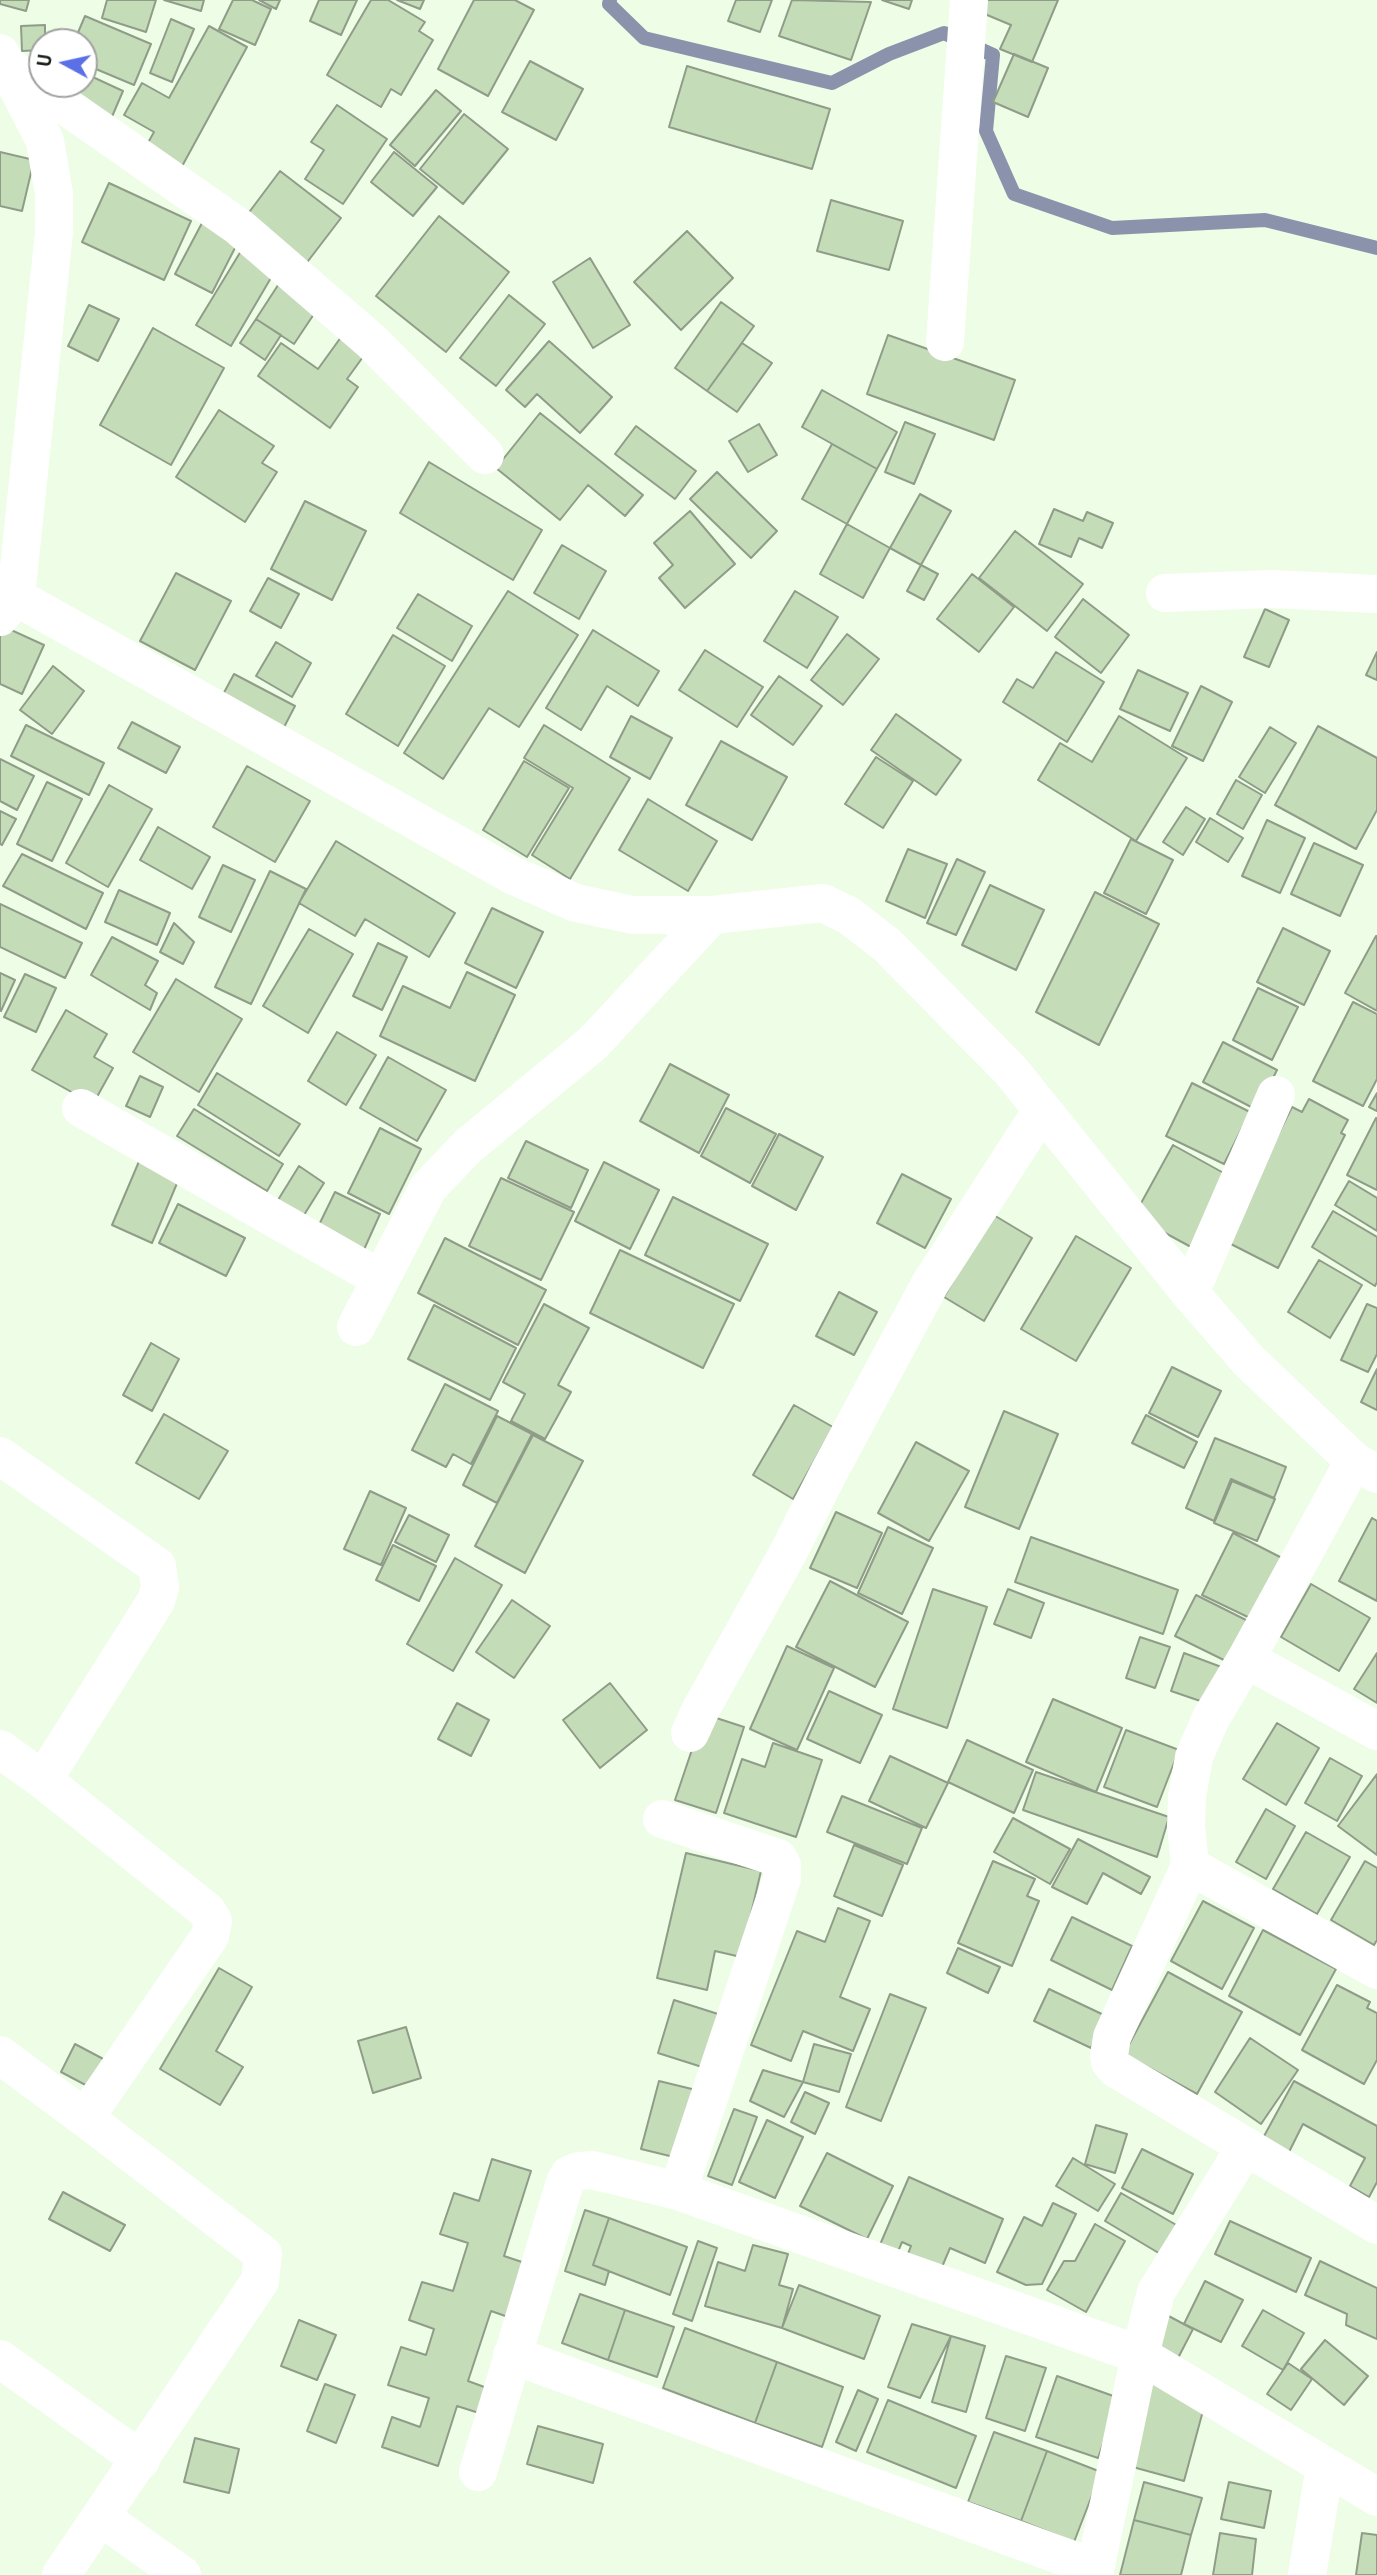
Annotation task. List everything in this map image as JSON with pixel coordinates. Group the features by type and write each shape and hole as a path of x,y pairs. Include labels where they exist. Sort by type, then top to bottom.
{"street":[{"path":"945,342 967,25"},
{"path":"4,59 239,227 371,341 485,455"},
{"path":"4,59 45,141 54,194 54,232 8,607 512,875 576,903 633,915 712,915 823,903 848,915 887,945 1011,1071 1190,1293 1266,1378 1365,1468 1210,1718 1194,1756 1187,1797 1186,1826 1190,1866 1112,2037 1110,2062 1116,2069 1377,2225"},
{"path":"1165,593 1272,589 1377,594"},
{"path":"355,1327 428,1188 468,1146 593,1042 712,915"},
{"path":"1190,1293 1276,1095"},
{"path":"81,1108 379,1278"},
{"path":"690,1733 930,1284 1042,1110"},
{"path":"0,1456 158,1566 160,1587 156,1601 43,1780"},
{"path":"1246,1659 1377,1731"},
{"path":"0,1749 207,1911 213,1921 210,1936 85,2118"},
{"path":"662,1819 778,1858 782,1865 782,1878 678,2191"},
{"path":"1190,1866 1377,1970"},
{"path":"0,2055 262,2254 260,2281 61,2575"},
{"path":"512,2355 1094,2572 1140,2355 1160,2283 1246,2146"},
{"path":"478,2472 565,2182 569,2175 592,2170 678,2191 1140,2355 1377,2497"},
{"path":"0,2359 141,2460"},
{"path":"1307,2575 1325,2466"},
{"path":"101,2518 182,2575"}],"building":[{"path":"0,0 29,0 26,11 0,4"},
{"path":"107,0 156,0 146,32 102,18"},
{"path":"164,0 204,0 201,11"},
{"path":"233,0 252,0 271,9 255,45 219,29"},
{"path":"259,0 280,0 276,9"},
{"path":"319,0 357,0 341,35 310,21"},
{"path":"371,0 388,0 425,22 419,31 433,40 401,95 391,89 381,107 327,75"},
{"path":"397,0 424,0 420,9"},
{"path":"474,0 515,0 534,10 488,96 438,69"},
{"path":"736,0 772,0 760,32 728,21"},
{"path":"792,0 871,2 851,60 779,36"},
{"path":"882,0 912,0 909,9"},
{"path":"985,0 1058,0 1032,62 1000,49 1011,25 980,12"},
{"path":"85,16 151,44 134,85 98,70 98,28 80,28"},
{"path":"171,19 194,29 172,82 150,73"},
{"path":"45,25 45,28 28,28 28,51 22,51 21,26"},
{"path":"209,26 247,47 180,170 144,150 154,132 124,115 142,83 169,98"},
{"path":"1014,54 1048,68 1028,117 993,102"},
{"path":"530,61 583,89 556,140 502,112"},
{"path":"687,66 830,109 812,169 669,127"},
{"path":"98,79 123,91 111,119 76,98 98,98"},
{"path":"436,90 461,111 415,166 390,145"},
{"path":"337,105 387,139 343,204 305,179 324,150 311,142"},
{"path":"464,114 508,149 463,204 420,169"},
{"path":"0,152 34,160 22,211 0,206"},
{"path":"394,152 437,187 413,216 371,182"},
{"path":"280,171 341,218 305,265 244,219"},
{"path":"109,183 191,221 164,280 82,242"},
{"path":"831,200 903,221 889,270 817,251"},
{"path":"439,216 509,272 446,352 376,296"},
{"path":"202,223 238,242 212,293 175,274"},
{"path":"687,231 733,278 681,330 634,282"},
{"path":"241,251 275,271 231,346 196,325"},
{"path":"590,258 630,325 593,348 553,282"},
{"path":"282,279 320,305 294,344 256,319"},
{"path":"509,295 545,324 496,386 460,358"},
{"path":"721,302 754,326 707,391 675,368"},
{"path":"89,305 119,319 98,361 68,346"},
{"path":"256,319 281,335 265,360 240,343"},
{"path":"153,328 224,368 171,465 100,425"},
{"path":"344,333 368,350 347,379 358,387 330,428 258,376 281,343 318,369"},
{"path":"888,335 1015,380 994,440 867,394"},
{"path":"549,341 612,397 580,433 537,394 525,407 506,390"},
{"path":"742,343 772,363 737,412 707,391"},
{"path":"822,390 897,432 877,469 802,427"},
{"path":"219,410 274,446 262,463 277,472 245,522 176,477"},
{"path":"540,413 643,495 625,516 588,485 560,520 496,468"},
{"path":"905,422 935,434 914,484 885,472"},
{"path":"759,424 777,455 748,472 729,441"},
{"path":"636,426 696,471 675,499 615,454"},
{"path":"832,444 877,469 847,524 802,499"},
{"path":"429,462 542,530 513,580 400,513"},
{"path":"717,472 777,531 751,558 690,499"},
{"path":"920,494 951,511 921,565 890,548"},
{"path":"305,501 366,531 332,600 271,569"},
{"path":"1054,509 1083,521 1087,512 1113,523 1102,548 1079,538 1071,557 1039,544"},
{"path":"690,511 735,564 685,608 659,578 673,565 654,543"},
{"path":"847,524 890,548 863,598 820,574"},
{"path":"1015,531 1083,584 1047,631 979,578"},
{"path":"562,545 606,571 579,619 534,593"},
{"path":"921,565 938,574 924,600 907,591"},
{"path":"176,573 231,601 195,670 140,641"},
{"path":"972,574 1014,607 979,652 937,619"},
{"path":"268,578 299,594 281,628 250,611"},
{"path":"508,591 578,635 519,727 489,708 443,779 404,753"},
{"path":"795,591 838,617 807,668 764,641"},
{"path":"418,594 472,626 452,661 397,628"},
{"path":"1083,599 1129,635 1101,673 1055,637"},
{"path":"1265,609 1289,620 1269,667 1244,657"},
{"path":"0,625 44,645 22,694 0,684"},
{"path":"593,630 659,671 638,706 607,686 581,730 546,708"},
{"path":"847,634 879,659 843,705 811,680"},
{"path":"393,635 445,666 398,746 346,714"},
{"path":"276,642 311,663 292,697 256,676"},
{"path":"705,650 763,687 737,727 679,690"},
{"path":"1056,652 1104,682 1067,742 1003,702 1017,679 1033,688"},
{"path":"1377,652 1377,680 1366,675"},
{"path":"53,666 84,691 52,734 20,710"},
{"path":"1138,670 1188,693 1170,731 1120,709"},
{"path":"234,674 295,706 281,733 220,700"},
{"path":"779,676 822,706 793,745 751,715"},
{"path":"1201,686 1232,702 1203,761 1172,746"},
{"path":"896,714 961,760 936,795 871,750"},
{"path":"631,716 672,738 650,779 610,757"},
{"path":"1119,716 1187,758 1136,841 1038,780 1060,743 1092,762"},
{"path":"132,722 180,747 166,773 118,748"},
{"path":"26,725 104,763 89,795 11,756"},
{"path":"544,725 630,778 570,879 532,855 573,788 524,758"},
{"path":"1318,726 1377,758 1377,810 1356,849 1275,805"},
{"path":"1270,727 1296,743 1265,793 1239,777"},
{"path":"721,741 787,777 752,840 686,805"},
{"path":"876,757 913,781 883,828 845,804"},
{"path":"0,759 34,776 17,810 0,801"},
{"path":"524,761 569,788 527,857 483,830"},
{"path":"247,766 310,801 275,862 213,827"},
{"path":"1236,780 1262,795 1243,829 1217,814"},
{"path":"47,782 82,799 52,861 17,844"},
{"path":"109,785 152,809 108,887 66,863"},
{"path":"648,799 717,841 688,891 619,850"},
{"path":"1186,807 1205,819 1183,855 1163,842"},
{"path":"0,811 16,819 2,845 0,844"},
{"path":"1210,818 1243,838 1228,862 1196,842"},
{"path":"1267,820 1305,838 1280,893 1242,876"},
{"path":"158,827 210,857 192,889 140,860"},
{"path":"1131,839 1173,860 1146,914 1104,893"},
{"path":"336,841 455,913 429,957 365,919 355,936 299,903"},
{"path":"1314,843 1363,865 1340,916 1291,894"},
{"path":"908,849 947,864 925,918 886,901"},
{"path":"22,854 103,893 86,929 3,886"},
{"path":"957,859 985,872 956,935 927,923"},
{"path":"223,865 255,880 231,932 199,917"},
{"path":"270,871 306,889 251,1004 215,987"},
{"path":"990,885 1044,910 1016,970 962,945"},
{"path":"119,890 170,913 157,945 105,922"},
{"path":"1095,892 1159,924 1099,1045 1036,1012"},
{"path":"0,904 82,943 65,978 0,947"},
{"path":"492,908 543,932 516,988 465,963"},
{"path":"174,923 194,942 183,964 160,952"},
{"path":"1283,928 1330,951 1304,1005 1257,982"},
{"path":"309,929 353,954 308,1033 263,1006"},
{"path":"1377,936 1377,1011 1345,993"},
{"path":"112,937 158,961 145,985 157,993 150,1010 91,975"},
{"path":"378,943 407,957 382,1010 353,996"},
{"path":"467,972 515,995 475,1081 380,1036 403,986 450,1008"},
{"path":"0,973 15,980 1,1011 0,1010"},
{"path":"25,974 56,988 36,1032 4,1017"},
{"path":"176,979 242,1019 199,1092 133,1052"},
{"path":"1258,988 1298,1007 1272,1060 1233,1040"},
{"path":"1353,1002 1377,1014 1377,1079 1363,1106 1313,1081"},
{"path":"66,1010 107,1034 94,1057 113,1068 93,1104 32,1070"},
{"path":"337,1032 376,1055 346,1105 308,1081"},
{"path":"1223,1042 1277,1070 1257,1110 1203,1082"},
{"path":"388,1057 446,1090 417,1141 360,1108"},
{"path":"670,1064 729,1095 699,1153 640,1121"},
{"path":"217,1073 300,1124 279,1156 198,1105"},
{"path":"140,1076 163,1087 150,1117 126,1106"},
{"path":"1192,1083 1250,1112 1224,1164 1166,1136"},
{"path":"1377,1093 1377,1111 1369,1107"},
{"path":"1309,1099 1348,1120 1341,1133 1345,1135 1278,1268 1225,1241 1292,1107 1302,1112"},
{"path":"726,1108 776,1134 750,1183 701,1156"},
{"path":"194,1109 283,1164 267,1191 177,1136"},
{"path":"1377,1118 1377,1190 1347,1175"},
{"path":"380,1128 421,1149 389,1214 348,1193"},
{"path":"779,1134 823,1157 796,1210 752,1186"},
{"path":"526,1141 588,1170 571,1208 508,1178"},
{"path":"1173,1145 1229,1176 1191,1247 1134,1216"},
{"path":"143,1152 183,1169 152,1243 112,1225"},
{"path":"604,1162 659,1190 630,1249 575,1221"},
{"path":"299,1166 324,1183 299,1223 273,1208"},
{"path":"902,1174 951,1199 925,1248 877,1223"},
{"path":"501,1178 574,1212 541,1280 469,1246"},
{"path":"1349,1181 1377,1198 1377,1231 1335,1205"},
{"path":"335,1192 380,1214 362,1254 316,1231"},
{"path":"673,1197 768,1244 740,1301 645,1255"},
{"path":"178,1204 245,1238 226,1276 159,1243"},
{"path":"1333,1211 1377,1237 1375,1286 1312,1247"},
{"path":"992,1214 1032,1238 984,1321 944,1297"},
{"path":"1076,1236 1131,1268 1076,1361 1021,1329"},
{"path":"445,1238 546,1290 518,1345 418,1293"},
{"path":"620,1250 734,1304 703,1368 590,1313"},
{"path":"1319,1260 1362,1285 1330,1338 1288,1312"},
{"path":"839,1292 877,1312 854,1355 816,1336"},
{"path":"544,1304 589,1328 558,1385 571,1392 545,1439 511,1421 525,1394 503,1382"},
{"path":"1367,1304 1377,1308 1377,1354 1368,1372 1341,1360"},
{"path":"434,1305 516,1348 490,1400 408,1359"},
{"path":"151,1343 179,1359 152,1411 123,1395"},
{"path":"1172,1367 1221,1391 1198,1437 1149,1413"},
{"path":"1377,1369 1377,1410 1361,1402"},
{"path":"445,1384 498,1411 471,1464 453,1454 446,1467 412,1450"},
{"path":"794,1405 833,1427 793,1499 753,1475"},
{"path":"1004,1411 1058,1434 1019,1529 965,1507"},
{"path":"164,1414 228,1451 199,1499 136,1463"},
{"path":"1146,1415 1197,1442 1184,1468 1132,1443"},
{"path":"497,1416 532,1434 497,1503 463,1485"},
{"path":"533,1435 583,1461 525,1573 475,1546"},
{"path":"1215,1438 1286,1467 1274,1498 1231,1479 1214,1521 1186,1508"},
{"path":"916,1442 969,1471 929,1541 878,1513"},
{"path":"1232,1481 1275,1499 1257,1541 1214,1523"},
{"path":"370,1491 406,1508 381,1565 344,1549"},
{"path":"836,1512 882,1533 857,1588 810,1568"},
{"path":"409,1515 449,1535 436,1562 395,1542"},
{"path":"1372,1518 1377,1521 1377,1601 1339,1581"},
{"path":"888,1527 933,1548 902,1614 858,1593"},
{"path":"1233,1533 1284,1559 1254,1620 1202,1595"},
{"path":"1031,1537 1178,1590 1163,1634 1015,1582"},
{"path":"393,1545 436,1566 419,1601 376,1580"},
{"path":"455,1558 502,1585 453,1671 407,1644"},
{"path":"830,1581 908,1622 875,1687 796,1647"},
{"path":"1311,1584 1370,1618 1339,1671 1281,1637"},
{"path":"933,1589 987,1607 947,1728 893,1709"},
{"path":"1008,1589 1044,1603 1031,1638 994,1624"},
{"path":"1196,1595 1254,1624 1234,1665 1175,1636"},
{"path":"512,1600 550,1626 514,1678 476,1652"},
{"path":"1140,1637 1170,1647 1155,1688 1126,1678"},
{"path":"787,1646 834,1668 797,1750 750,1729"},
{"path":"1184,1653 1224,1668 1212,1705 1171,1691"},
{"path":"1377,1653 1377,1703 1354,1689"},
{"path":"610,1683 647,1730 600,1768 563,1720"},
{"path":"829,1691 882,1715 860,1763 807,1739"},
{"path":"1053,1699 1122,1728 1096,1792 1026,1762"},
{"path":"457,1703 489,1720 471,1756 438,1739"},
{"path":"704,1714 744,1727 716,1813 675,1800"},
{"path":"1277,1723 1319,1748 1286,1805 1243,1779"},
{"path":"1126,1730 1179,1750 1157,1807 1104,1787"},
{"path":"967,1740 1033,1770 1014,1813 948,1782"},
{"path":"773,1743 822,1760 796,1837 724,1813 742,1759 765,1767"},
{"path":"890,1756 948,1783 926,1828 869,1801"},
{"path":"1330,1758 1362,1776 1337,1821 1305,1803"},
{"path":"1036,1772 1169,1817 1157,1857 1023,1810"},
{"path":"1377,1774 1377,1855 1338,1826"},
{"path":"842,1796 922,1828 907,1864 827,1832"},
{"path":"1266,1809 1295,1826 1266,1879 1236,1862"},
{"path":"1013,1818 1070,1849 1050,1884 994,1852"},
{"path":"1306,1832 1350,1857 1317,1914 1273,1889"},
{"path":"1078,1839 1150,1877 1141,1894 1103,1873 1087,1904 1052,1887"},
{"path":"854,1845 903,1865 882,1916 834,1896"},
{"path":"686,1853 761,1871 741,1957 715,1951 707,1990 657,1978"},
{"path":"993,1861 1035,1879 1027,1896 1039,1901 1012,1966 958,1943"},
{"path":"1365,1861 1377,1868 1377,1940 1374,1945 1331,1920"},
{"path":"1203,1901 1254,1928 1222,1989 1171,1961"},
{"path":"838,1908 870,1921 840,1997 870,2009 853,2051 803,2031 791,2061 751,2045 797,1931 825,1942"},
{"path":"1072,1917 1132,1946 1112,1990 1051,1960"},
{"path":"1263,1930 1336,1969 1300,2035 1229,1996"},
{"path":"958,1948 1000,1967 988,1993 947,1973"},
{"path":"219,1968 252,1987 216,2051 243,2067 220,2105 160,2069"},
{"path":"1168,1972 1242,2012 1197,2094 1124,2054"},
{"path":"1337,1985 1370,2002 1367,2008 1377,2013 1377,2060 1364,2084 1302,2050"},
{"path":"1049,1989 1106,2016 1091,2048 1034,2021"},
{"path":"890,1994 926,2008 881,2121 846,2107"},
{"path":"674,2000 718,2014 702,2067 658,2053"},
{"path":"406,2027 421,2078 373,2093 358,2041"},
{"path":"1250,2038 1298,2070 1261,2124 1215,2092"},
{"path":"75,2044 109,2062 95,2090 61,2072"},
{"path":"814,2044 851,2054 839,2092 803,2082"},
{"path":"763,2070 803,2082 784,2117 750,2101"},
{"path":"659,2081 696,2090 678,2158 641,2149"},
{"path":"1294,2081 1377,2126 1377,2182 1369,2197 1350,2186 1365,2158 1303,2124 1289,2152 1263,2138"},
{"path":"805,2092 829,2103 815,2134 791,2122"},
{"path":"734,2109 757,2117 732,2185 708,2176"},
{"path":"767,2120 803,2137 775,2198 739,2182"},
{"path":"1096,2125 1127,2134 1115,2173 1085,2164"},
{"path":"1142,2149 1193,2174 1173,2214 1122,2188"},
{"path":"827,2153 893,2186 867,2239 800,2206"},
{"path":"1073,2158 1115,2184 1098,2211 1056,2186"},
{"path":"492,2159 531,2171 504,2256 528,2264 511,2318 491,2311 468,2381 487,2388 479,2413 457,2406 438,2466 382,2447 392,2417 420,2427 429,2398 388,2385 401,2347 426,2355 434,2329 409,2320 422,2282 453,2291 468,2243 440,2234 454,2193 479,2201"},
{"path":"909,2177 1003,2219 985,2263 950,2248 939,2274 906,2259 911,2246 902,2242 897,2254 879,2247"},
{"path":"63,2192 125,2225 110,2251 49,2219"},
{"path":"1121,2193 1178,2226 1162,2255 1105,2221"},
{"path":"1053,2203 1076,2214 1042,2284 1026,2285 997,2272 1024,2217 1042,2226"},
{"path":"585,2210 609,2218 593,2265 609,2271 605,2285 565,2271"},
{"path":"609,2218 687,2247 670,2295 593,2265"},
{"path":"1230,2221 1311,2258 1296,2292 1215,2254"},
{"path":"1095,2224 1125,2241 1086,2312 1047,2290 1064,2261 1075,2261"},
{"path":"698,2241 717,2248 692,2321 673,2314"},
{"path":"753,2245 788,2254 779,2285 793,2289 782,2328 705,2306 718,2262 745,2271"},
{"path":"1320,2261 1377,2288 1377,2339 1346,2325 1347,2314 1305,2295"},
{"path":"1205,2281 1243,2300 1221,2342 1184,2324"},
{"path":"799,2285 880,2316 864,2359 782,2328"},
{"path":"580,2294 625,2310 608,2360 562,2343"},
{"path":"625,2310 674,2327 657,2377 608,2360"},
{"path":"1263,2310 1304,2333 1283,2370 1242,2346"},
{"path":"1163,2313 1193,2329 1177,2360 1146,2343"},
{"path":"299,2320 336,2335 317,2380 281,2366"},
{"path":"912,2324 951,2336 920,2398 888,2387"},
{"path":"685,2328 777,2362 755,2423 663,2388"},
{"path":"951,2336 985,2346 966,2412 932,2402"},
{"path":"1325,2340 1368,2376 1344,2405 1301,2369"},
{"path":"1006,2356 1046,2368 1025,2431 986,2418"},
{"path":"777,2362 843,2387 822,2447 755,2423"},
{"path":"1288,2363 1312,2379 1291,2410 1267,2394"},
{"path":"1152,2375 1204,2407 1184,2481 1129,2466"},
{"path":"1057,2376 1119,2398 1098,2458 1036,2437"},
{"path":"325,2384 355,2395 336,2443 307,2431"},
{"path":"858,2390 878,2399 856,2451 836,2442"},
{"path":"888,2400 976,2436 956,2488 867,2452"},
{"path":"538,2426 603,2444 593,2483 527,2464"},
{"path":"994,2432 1047,2451 1021,2521 968,2502"},
{"path":"195,2438 239,2449 229,2493 184,2482"},
{"path":"1047,2451 1101,2472 1074,2542 1021,2521"},
{"path":"1144,2482 1202,2498 1191,2535 1134,2520"},
{"path":"1229,2482 1271,2491 1264,2528 1221,2519"},
{"path":"1134,2520 1191,2535 1181,2575 1120,2575"},
{"path":"1220,2533 1256,2539 1252,2575 1213,2575"},
{"path":"1362,2533 1377,2535 1377,2575 1356,2575"}],"waterway":[{"path":"610,0 609,4 644,38 832,83 889,54 944,33 993,55 986,131 1014,194 1112,228 1265,220 1377,248"}]}
